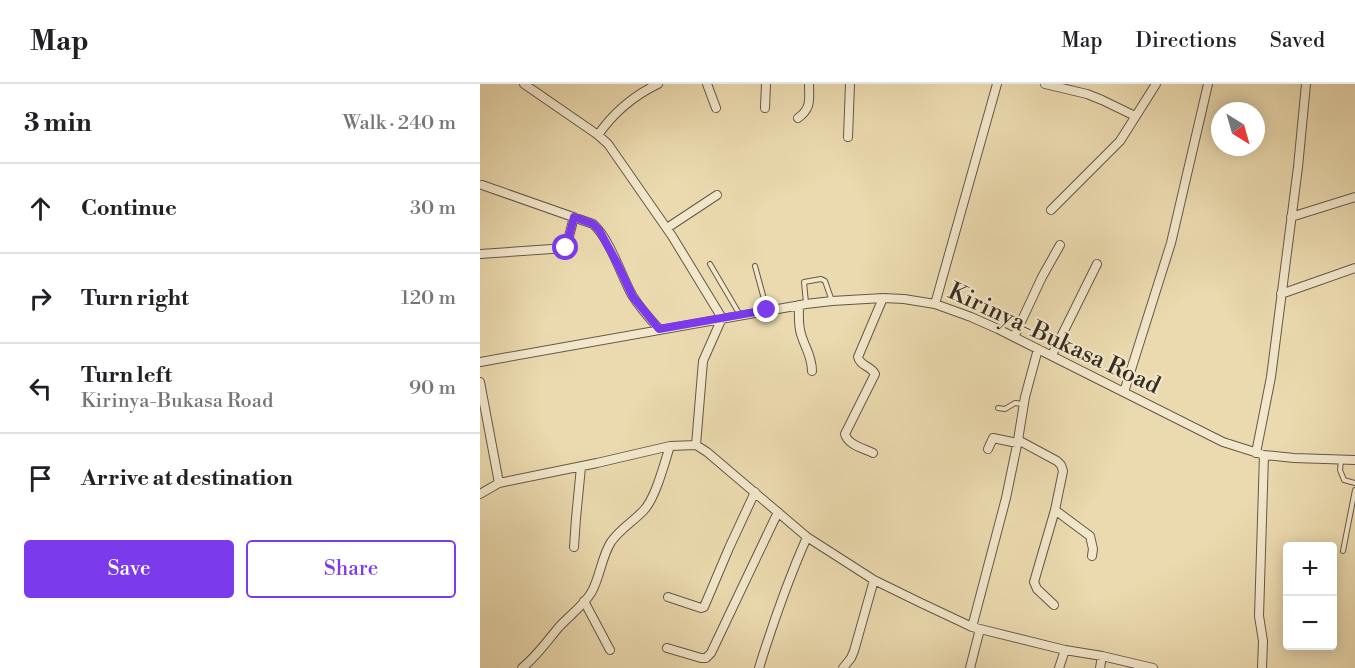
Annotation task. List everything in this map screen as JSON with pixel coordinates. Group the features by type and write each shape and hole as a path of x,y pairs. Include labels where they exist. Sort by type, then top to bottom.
{"street":[{"path":"524,84 608,144 667,228 722,318 703,361 696,445"},
{"path":"598,135 619,110 640,93 658,84"},
{"path":"707,84 716,108"},
{"path":"765,108 766,84"},
{"path":"798,118 808,109 809,84"},
{"path":"848,137 850,84"},
{"path":"935,304 997,84"},
{"path":"1046,84 1087,94 1135,116"},
{"path":"1087,94 1090,84"},
{"path":"1051,210 1120,141 1156,84"},
{"path":"1124,392 1171,243 1208,84"},
{"path":"1262,668 1263,641 1259,616 1260,454 1306,84"},
{"path":"482,185 593,224 599,230 633,297 659,329"},
{"path":"667,228 717,195"},
{"path":"1291,218 1355,197"},
{"path":"480,254 566,248 574,217"},
{"path":"1014,337 1060,245"},
{"path":"1052,356 1098,264"},
{"path":"1281,294 1355,268"},
{"path":"873,453 848,441 845,434 874,378 873,371 861,364 858,357 883,298"},
{"name":"Kirinya-Bukasa Road","path":"480,362 802,305 883,298 921,300 971,317 1014,337 1223,442 1260,454 1294,458 1355,460"},
{"path":"802,305 798,324 812,361 812,371"},
{"path":"970,668 976,628 1038,349"},
{"path":"480,381 499,483"},
{"path":"988,448 993,438 1018,441 1057,460 1061,465 1063,471 1055,510 1034,582 1037,589 1054,605"},
{"path":"480,494 499,483 670,446 696,445 807,537 874,580 976,628 1065,650 1153,668"},
{"path":"522,668 538,654 593,590 612,540 645,509 651,499 670,446"},
{"path":"574,547 581,466"},
{"path":"668,597 701,608 704,606 755,492"},
{"path":"1055,510 1090,536 1094,549 1092,556"},
{"path":"667,648 701,658 706,658 711,653 778,512"},
{"path":"759,668 779,606 807,537"},
{"path":"843,668 854,651 874,580"},
{"path":"584,601 610,650"},
{"path":"1059,668 1065,650"},
{"path":"1100,668 1102,657"}],"lane":[{"path":"710,264 741,315"},
{"path":"755,266 767,310"},
{"path":"802,305 804,282 821,279 825,281 832,301"},
{"path":"998,408 1005,410 1015,404 1024,404"},
{"path":"1341,460 1340,470 1344,480 1355,483"},
{"path":"1343,551 1355,490"}],"route":[{"path":"566,248 574,217 596,226 633,297 659,329 767,310"}]}
